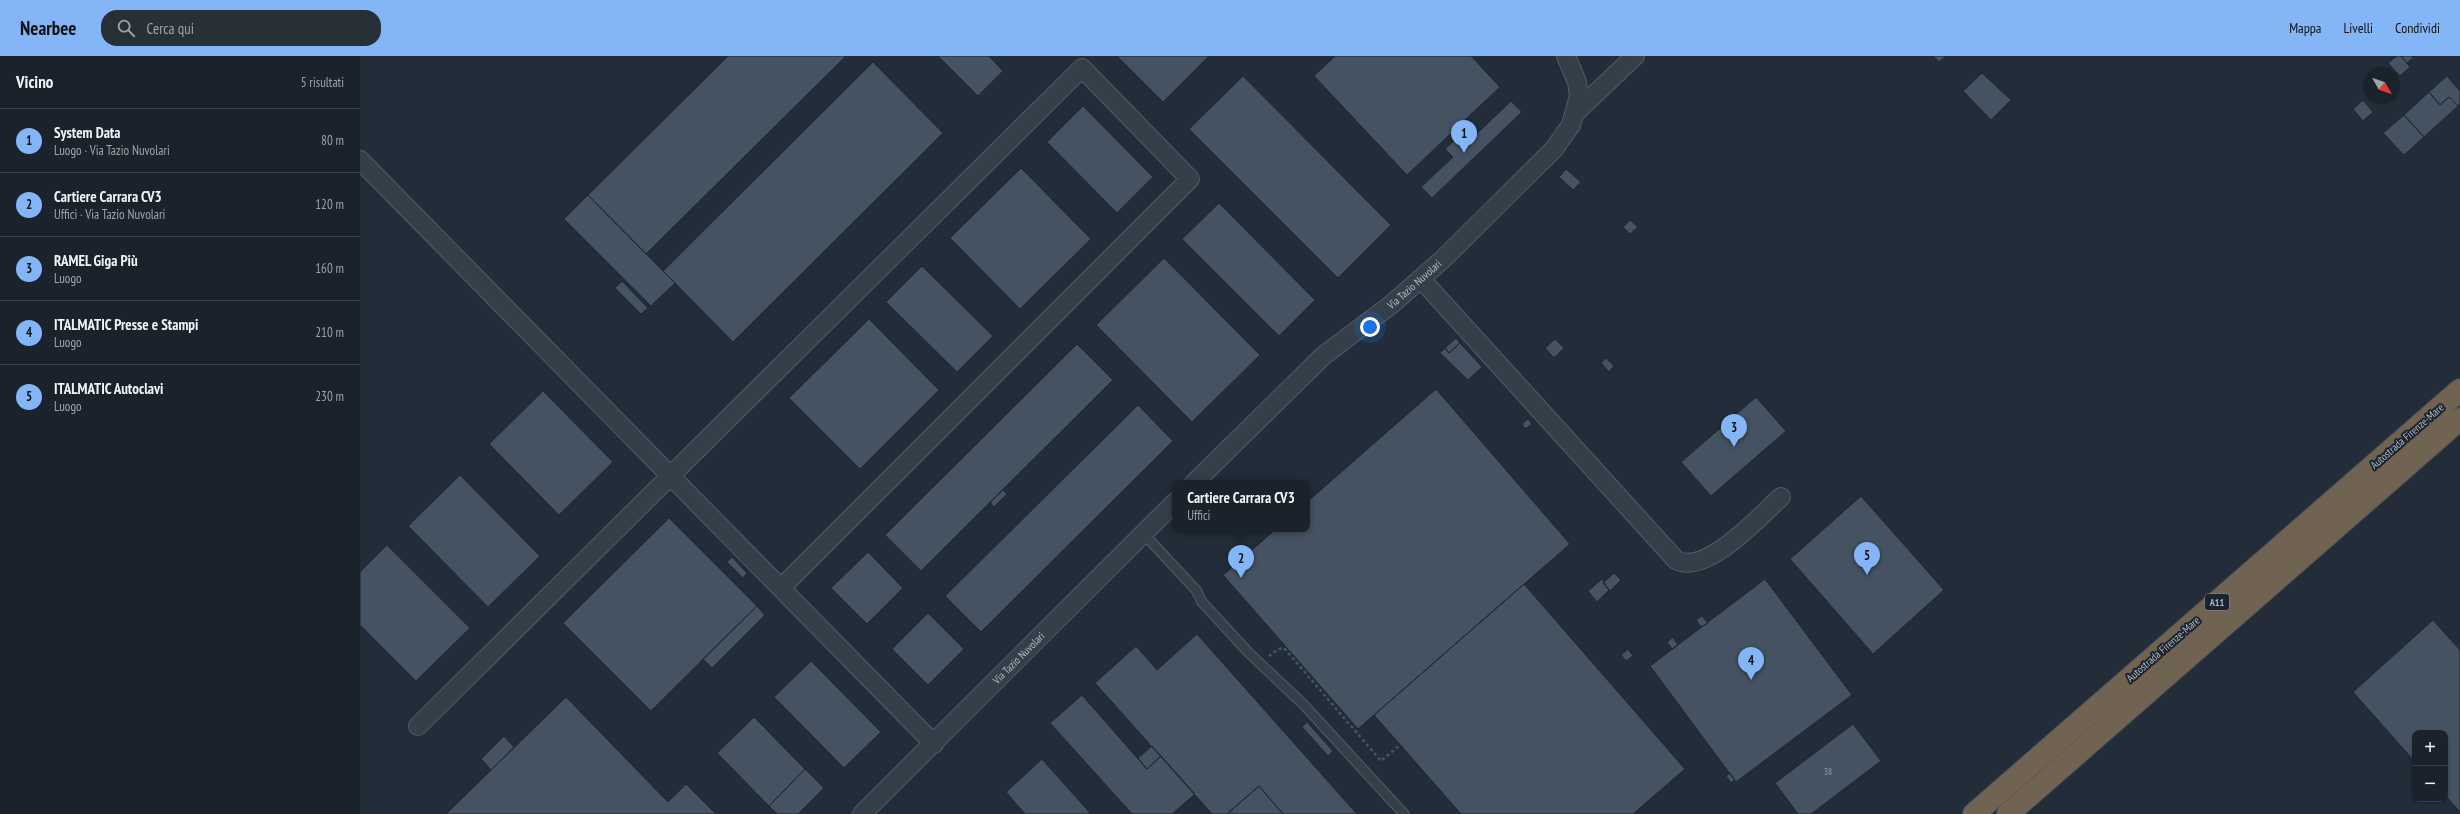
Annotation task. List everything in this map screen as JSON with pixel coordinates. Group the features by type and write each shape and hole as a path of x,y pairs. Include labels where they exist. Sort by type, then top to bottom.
{"highway":[{"name":"Autostrada Firenze-Mare","path":"1974,814 2460,390"},
{"name":"Autostrada Firenze-Mare","path":"2008,814 2460,419"}],"street":[{"name":"Via Tazio Nuvolari","path":"1197,480 1323,356 1392,304 1421,279 1554,149 1564,137 1576,113 1579,96 1577,82 1566,56"},
{"path":"1576,113 1635,56"},
{"path":"418,726 669,475 1082,68 1190,179 780,588"},
{"path":"360,160 934,744"},
{"path":"1421,279 1676,560 1683,564 1702,561 1727,546 1781,497"},
{"name":"Via Tazio Nuvolari","path":"862,814 934,744 1172,505"}],"lane":[{"path":"1143,533 1196,590 1202,602 1248,652 1304,706 1404,814"}],"building":[{"path":"728,56 846,56 646,254 588,195"},
{"path":"938,56 989,56 1003,71 978,96"},
{"path":"1117,56 1209,56 1163,102"},
{"path":"1335,56 1471,56 1500,87 1407,175 1314,76"},
{"path":"1933,56 1946,56 1939,62"},
{"path":"2397,56 2401,56 2410,67 2400,76 2400,68 2393,68 2388,63"},
{"path":"2401,56 2412,56 2413,58 2407,63"},
{"path":"873,62 943,133 733,342 663,271"},
{"path":"1982,73 2011,100 1991,120 1963,91"},
{"path":"1243,76 1391,225 1338,278 1189,129"},
{"path":"2447,76 2460,91 2460,104 2458,106 2449,97 2440,105 2429,92"},
{"path":"2429,92 2440,105 2449,97 2458,106 2424,137 2404,115"},
{"path":"2363,100 2364,104 2366,104 2373,112 2363,121 2353,109"},
{"path":"1511,101 1522,112 1432,198 1421,187 1453,157 1445,149 1457,138 1464,146"},
{"path":"1083,106 1153,177 1117,213 1047,142"},
{"path":"2404,115 2424,137 2404,155 2383,133"},
{"path":"1021,168 1091,239 1020,309 950,238"},
{"path":"1566,169 1581,182 1573,190 1559,177"},
{"path":"588,195 675,283 651,306 564,219"},
{"path":"1219,203 1315,300 1279,336 1182,239"},
{"path":"1630,220 1638,227 1630,234 1623,227"},
{"path":"1164,258 1260,355 1192,422 1096,325"},
{"path":"922,266 993,336 957,372 886,302"},
{"path":"622,281 648,308 641,314 615,288"},
{"path":"869,319 939,390 860,469 789,398"},
{"path":"1456,338 1460,343 1449,353 1445,348"},
{"path":"1555,339 1564,348 1554,358 1545,348"},
{"path":"1460,343 1482,367 1468,380 1440,353 1445,348 1449,353"},
{"path":"1077,344 1113,380 921,571 885,535"},
{"path":"1606,358 1614,366 1609,372 1601,363"},
{"path":"1436,389 1570,544 1358,729 1223,575 1273,532 1310,532 1310,499"},
{"path":"543,391 613,462 559,515 489,444"},
{"path":"1756,397 1786,431 1711,496 1681,462"},
{"path":"1138,405 1173,441 981,632 945,596"},
{"path":"1528,419 1532,424 1525,429 1522,424"},
{"path":"460,475 540,556 488,607 408,526"},
{"path":"1003,490 1007,494 994,507 990,502"},
{"path":"1861,496 1944,590 1873,654 1790,559"},
{"path":"669,518 757,606 651,711 563,623"},
{"path":"387,545 470,628 416,681 360,625 360,572"},
{"path":"868,552 903,588 867,624 831,588"},
{"path":"732,557 747,573 743,578 727,562"},
{"path":"1614,573 1621,580 1610,591 1603,583"},
{"path":"1602,579 1609,590 1597,602 1588,591"},
{"path":"1765,579 1852,695 1736,782 1650,666"},
{"path":"1524,584 1685,769 1633,814 1461,814 1374,715"},
{"path":"757,606 765,615 712,668 703,659"},
{"path":"928,613 964,649 928,685 892,649"},
{"path":"1702,616 1708,623 1701,627 1696,620"},
{"path":"2433,620 2460,650 2460,812 2448,798 2448,730 2412,730 2412,759 2353,692"},
{"path":"1197,634 1357,814 1283,814 1259,786 1227,814 1212,814 1095,683 1136,646 1157,670"},
{"path":"1673,637 1678,645 1672,649 1667,642"},
{"path":"1628,649 1633,656 1626,661 1621,655"},
{"path":"811,661 881,732 844,768 774,697"},
{"path":"1082,695 1147,769 1161,756 1195,794 1172,814 1132,814 1050,723"},
{"path":"566,697 668,802 686,784 716,814 446,814"},
{"path":"754,717 805,769 769,806 717,753"},
{"path":"1307,722 1333,751 1328,756 1302,727"},
{"path":"1853,724 1881,761 1811,814 1798,814 1775,783"},
{"path":"504,736 514,747 491,770 481,759"},
{"path":"1152,746 1161,756 1147,769 1138,758"},
{"path":"1042,759 1091,814 1025,814 1006,792"},
{"path":"805,769 824,788 798,814 777,814 769,806"},
{"path":"1730,773 1735,780 1731,783 1726,776"},
{"path":"1259,786 1283,814 1227,814"}],"place":[{"name":"System Data","path":"1464,153"},
{"name":"RAMEL Giga Più","path":"1734,447"},
{"name":"ITALMATIC Autoclavi","path":"1867,575"},
{"name":"Cartiere Carrara CV3","path":"1241,578"},
{"name":"ITALMATIC Presse e Stampi","path":"1751,680"}]}
